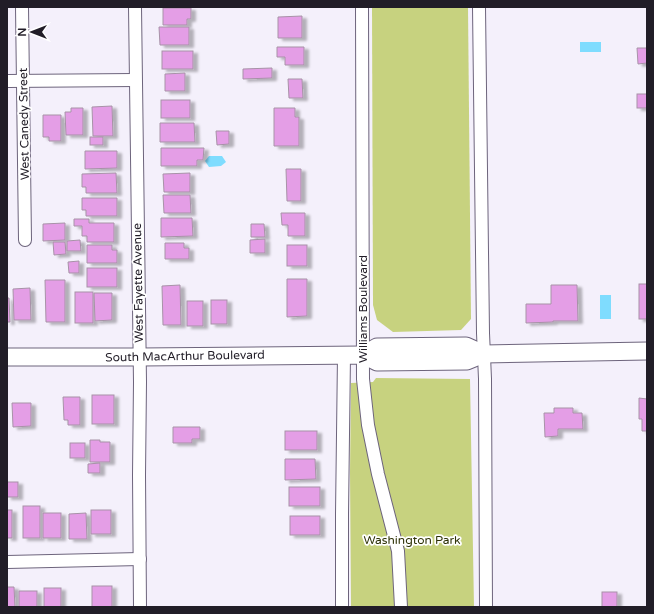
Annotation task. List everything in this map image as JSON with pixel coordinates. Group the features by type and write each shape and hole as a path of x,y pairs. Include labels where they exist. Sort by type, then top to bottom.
{"main road":[{"name":"South MacArthur Boulevard","path":"7,358 363,355 377,347 466,346 484,354 647,351"}],"street":[{"name":"West Canedy Street","path":"22,7 25,240"},
{"name":"West Fayette Avenue","path":"135,7 140,357 140,607"},
{"name":"Williams Boulevard","path":"362,7 363,378 368,425 378,474 398,551 401,607"},
{"path":"479,7 485,394 486,607"},
{"path":"7,81 135,80"},
{"name":"Williams Boulevard","path":"344,355 344,606"},
{"path":"7,562 140,559"}],"green space":[{"path":"372,7 468,7 471,319 461,330 393,332 377,320 373,305"},
{"name":"Washington Park","path":"376,378 470,379 474,607 351,607 351,383 373,382"}],"water":[{"path":"580,42 601,42 601,52 580,52"},
{"path":"209,156 222,156 226,162 221,166 209,167 205,161"},
{"path":"600,295 611,295 611,319 600,319"}],"building":[{"path":"163,8 191,8 191,19 187,19 187,25 163,25"},
{"path":"302,16 302,38 278,38 278,17"},
{"path":"159,27 189,27 189,45 160,45"},
{"path":"277,47 304,47 304,65 285,65 285,57 277,57"},
{"path":"637,48 647,48 647,63 638,64"},
{"path":"162,51 193,51 193,69 162,69"},
{"path":"272,68 272,78 243,79 243,69"},
{"path":"185,73 185,91 165,91 165,74"},
{"path":"288,79 302,79 303,98 289,98"},
{"path":"637,94 647,94 647,108 637,108"},
{"path":"161,100 190,100 190,118 161,118"},
{"path":"112,106 113,136 93,136 92,107"},
{"path":"71,108 83,108 83,135 66,135 65,112 71,112"},
{"path":"274,108 295,108 295,117 299,117 299,146 274,146"},
{"path":"43,115 61,115 61,141 49,141 49,137 43,137"},
{"path":"160,123 194,123 195,142 160,142"},
{"path":"216,131 229,131 229,144 217,145"},
{"path":"90,137 103,137 103,145 90,145"},
{"path":"161,148 204,148 203,160 197,160 197,166 161,166"},
{"path":"85,151 117,151 117,168 85,169"},
{"path":"286,169 301,169 301,201 287,201"},
{"path":"116,173 117,193 86,193 86,187 82,187 82,174"},
{"path":"190,173 190,192 164,192 163,174"},
{"path":"163,195 190,195 191,213 164,213"},
{"path":"82,198 117,198 117,216 86,216 86,210 82,210"},
{"path":"281,213 305,213 305,236 288,236 288,225 282,225"},
{"path":"161,218 192,218 193,236 161,237"},
{"path":"74,219 89,219 89,223 114,223 114,242 87,242 87,236 82,236 82,226 74,226"},
{"path":"65,223 65,240 43,241 43,224"},
{"path":"251,224 264,224 265,237 251,237"},
{"path":"265,239 265,253 250,253 250,240"},
{"path":"80,240 81,251 67,251 67,241"},
{"path":"53,242 65,242 66,254 54,255"},
{"path":"165,243 184,243 184,248 189,248 189,259 165,259"},
{"path":"87,245 112,245 112,250 117,250 117,263 87,263"},
{"path":"287,245 307,245 307,266 287,266"},
{"path":"79,261 79,273 69,273 68,262"},
{"path":"87,268 117,268 117,287 87,287"},
{"path":"287,279 307,279 307,316 287,317"},
{"path":"45,280 65,280 65,322 46,322"},
{"path":"639,284 647,284 647,319 639,319"},
{"path":"180,285 181,325 163,325 162,286"},
{"path":"551,285 577,285 578,321 526,323 526,304 551,304"},
{"path":"30,288 31,320 14,320 13,289"},
{"path":"75,292 93,292 93,323 75,323"},
{"path":"94,293 112,293 112,320 95,321"},
{"path":"7,298 9,298 10,322 7,322"},
{"path":"211,300 227,300 227,324 211,324"},
{"path":"187,301 203,301 203,326 187,326"},
{"path":"92,395 114,395 114,424 92,424"},
{"path":"63,397 80,397 80,425 68,425 68,420 64,420"},
{"path":"639,398 647,399 647,431 642,431 642,419 639,419"},
{"path":"12,403 31,403 31,426 13,427"},
{"path":"554,408 573,408 573,413 582,413 583,429 558,429 558,436 545,437 544,413 554,413"},
{"path":"173,427 200,427 200,439 192,439 192,443 173,443"},
{"path":"285,431 317,431 317,450 285,450"},
{"path":"90,440 110,442 110,462 90,462"},
{"path":"70,443 85,443 85,458 70,458"},
{"path":"285,459 315,459 316,479 285,480"},
{"path":"100,463 100,473 88,473 88,464"},
{"path":"7,482 18,482 18,497 7,497"},
{"path":"289,487 320,487 320,506 289,506"},
{"path":"23,506 40,506 40,538 23,538"},
{"path":"7,510 12,510 12,538 7,538"},
{"path":"91,510 111,510 111,534 91,534"},
{"path":"43,513 61,513 61,538 43,538"},
{"path":"86,513 87,539 69,539 69,514"},
{"path":"290,516 320,516 320,535 290,535"},
{"path":"92,586 112,586 112,607 92,607"},
{"path":"7,587 14,587 15,607 7,607"},
{"path":"44,588 61,588 61,607 44,607"},
{"path":"19,591 37,591 37,607 19,607"},
{"path":"602,592 617,592 617,607 602,607"}]}
